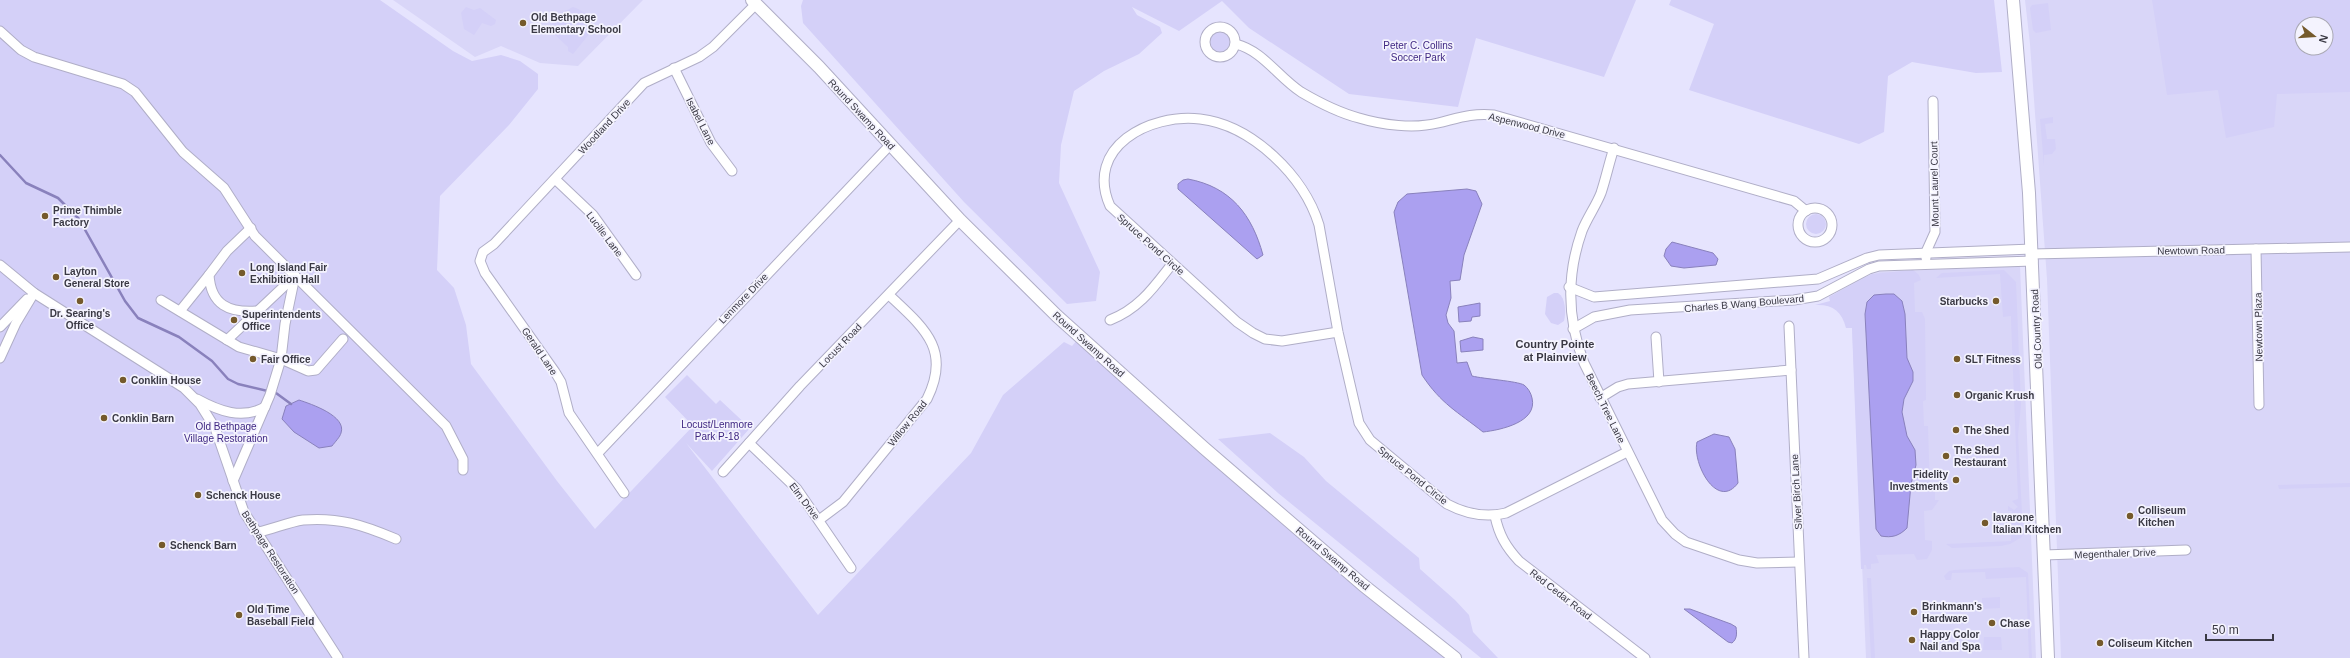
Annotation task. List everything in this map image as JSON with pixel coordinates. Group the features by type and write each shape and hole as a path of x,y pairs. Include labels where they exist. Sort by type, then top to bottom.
{"main road":[{"name":"Old Country Road","path":"2013,0 2032,255 2048,658"},
{"name":"Round Swamp Road","path":"754,2 819,67 960,220 1057,316 1204,448 1363,584 1455,658"}],"street":[{"name":"Woodland Drive","path":"485,273 480,261 483,252 555,179 644,82 713,47 754,2"},
{"path":"0,31 21,50 34,57 123,84 135,92 183,152 224,188 255,236 446,426 463,459 463,470"},
{"name":"Aspenwood Drive","path":"1236,44 1249,48 1300,92 1360,118 1380,122 1420,125 1438,124 1466,115 1494,115 1614,148 1794,201 1806,211"},
{"name":"Isabel Lane","path":"674,68 711,143 732,171"},
{"name":"Mount Laurel Court","path":"1926,265 1926,252 1935,232 1933,101"},
{"name":"Spruce Pond Circle","path":"1338,332 1282,341 1264,338 1237,322 1110,206 1104,193 1102,179 1105,165 1112,153 1124,140 1137,132 1157,123 1177,118 1200,119 1222,124 1255,141 1297,181 1307,195 1319,225 1338,332 1358,424 1370,440 1447,504 1460,511 1495,516"},
{"name":"Lenmore Drive","path":"598,453 890,145"},
{"name":"Beech Tree Lane","path":"1614,148 1601,193 1579,240 1569,287 1573,329 1584,363 1600,398 1662,520 1675,534 1686,542 1739,560 1757,563 1799,562"},
{"name":"Lucille Lane","path":"555,179 592,215 636,275"},
{"name":"Locust Road","path":"723,472 800,386 960,220"},
{"path":"180,311 227,251 251,228"},
{"name":"Newtown Road","path":"2032,255 2350,247"},
{"name":"Newtown Plaza","path":"2256,249 2259,405"},
{"name":"Charles B Wang Boulevard","path":"1569,287 1594,297 1818,279 1867,258 1890,254 1926,252 2032,255"},
{"name":"Charles B Wang Boulevard","path":"1573,329 1594,317 1630,310 1794,300 1818,296 1869,269 1890,265 1926,265 2032,255"},
{"path":"1110,320 1125,314 1142,302 1172,264"},
{"name":"Bethpage Restoration","path":"0,265 34,293 184,388 200,404 215,428 244,512 338,658"},
{"name":"Gerald Lane","path":"485,273 555,372 561,382 569,413 598,453 624,493"},
{"path":"209,275 210,286 217,299 224,306 240,312 257,311"},
{"path":"227,340 295,276"},
{"path":"233,481 272,390 281,359 285,324 295,276"},
{"path":"10,336 0,327 34,293"},
{"path":"0,358 10,336 34,293"},
{"name":"Willow Road","path":"819,520 843,502 927,399 936,380 937,357 930,338 889,295"},
{"path":"161,300 239,347 281,359 308,371 316,370 343,339"},
{"name":"Silver Birch Lane","path":"1789,326 1804,658"},
{"path":"1656,337 1659,382"},
{"path":"1600,398 1618,387 1628,384 1791,370"},
{"path":"192,396 212,407 237,414 249,413 266,407"},
{"name":"Elm Drive","path":"749,443 788,479 819,520 851,568"},
{"path":"1495,516 1530,501 1627,452"},
{"name":"Red Cedar Road","path":"1495,516 1499,532 1507,549 1519,561 1644,658"},
{"path":"258,532 302,520 338,521 369,527 396,539"},
{"name":"Megenthaler Drive","path":"2044,555 2186,550"}],"shaded area":[{"name":"Old Bethpage Elementary School","path":"393,0 643,0 578,66 540,63 501,46 475,57"},
{"path":"2025,0 2350,0 2350,658 2061,658 2047,279 2030,44"},
{"path":"1188,179 1203,183 1216,189 1228,196 1238,205 1253,227 1263,255 1257,259 1178,189 1178,184 1183,180"},
{"path":"1467,189 1476,191 1482,204 1464,255 1460,280 1450,281 1451,298 1446,315 1448,323 1454,331 1457,363 1467,362 1472,376 1515,382 1524,385 1531,394 1532,398 1532,406 1524,419 1508,427 1483,432 1443,401 1422,375 1394,212 1398,202 1407,194"},
{"path":"1672,242 1713,253 1718,259 1716,265 1684,268 1671,266 1664,256 1666,249"},
{"path":"2020,266 2036,658 1866,658 1852,325 1829,297 1864,277 1880,272"},
{"path":"1894,294 1902,301 1905,314 1907,358 1913,372 1913,381 1904,399 1902,412 1907,436 1915,450 1916,465 1911,484 1907,528 1898,535 1889,537 1881,536 1876,529 1865,314 1867,302 1874,295"},
{"path":"1480,303 1480,316 1472,317 1471,321 1459,322 1458,307"},
{"path":"1473,337 1483,339 1483,350 1461,352 1460,341"},
{"path":"299,400 327,412 339,421 341,433 339,438 332,446 319,448 294,432 282,419 286,406"},
{"path":"1714,434 1729,437 1735,449 1738,483 1730,490 1722,491 1714,488 1702,472 1698,461 1696,451 1697,442"},
{"path":"1684,609 1690,609 1736,627 1735,640 1732,643 1728,642"}],"green space":[{"name":"Old Bethpage Village Restoration","path":"0,0 380,0 453,51 472,61 501,55 520,61 538,74 538,89 509,125 440,196 437,270 454,288 466,325 471,364 557,481 595,529 693,426 665,397 687,375 716,404 720,400 750,428 712,471 686,443 818,615 971,453 1003,395 1064,342 1072,346 1079,338 1450,658 0,658"},
{"name":"Peter C. Collins Soccer Park","path":"803,0 1636,0 1604,77 1476,38 1458,107 1349,94 1249,28 1222,1 1179,31 1132,7 1137,15 1160,27 1162,33 1139,54 1104,71 1074,91 1061,145 1059,183 1100,272 1096,301 1067,304 964,202 803,23 801,6"},
{"path":"1671,0 1994,0 2002,72 1976,73 1912,62 1888,76 1884,132 1859,144 1689,90 1714,24 1669,5"},
{"path":"2152,0 2350,0 2350,92 2277,94 2274,127 2226,138 2218,90 2167,95"},
{"path":"2048,3 2051,30 2036,33 2033,30 2030,8 2032,5"},
{"path":"466,7 474,10 480,8 496,20 495,24 491,26 482,23 474,35 464,29 461,13"},
{"path":"573,7 586,14 591,20 594,28 573,54 568,51 568,47 549,29 558,15"},
{"path":"1220,32 1227,35 1230,42 1227,49 1220,52 1213,49 1210,42 1213,35"},
{"path":"2053,117 2053,123 2045,124 2047,139 2055,139 2056,149 2052,154 2044,155 2044,166 2040,119"},
{"path":"1812,214 1820,214 1826,220 1826,228 1820,234 1812,234 1806,228 1806,220"},
{"path":"1913,270 1919,275 1921,280 1914,283 1915,312 1922,312 1925,319 1926,400 1923,401 1924,426 1928,426 1930,490 1935,491 1935,500 1939,500 1932,510 1924,511 1925,540 1932,541 1932,550 1927,559 1917,560 1914,554 1876,555 1879,563 1871,564 1871,569 1867,569 1866,565 1864,565 1864,569 1861,569 1852,328 1846,328 1842,317 1831,307 1815,305 1830,301 1829,297 1872,274"},
{"path":"2004,270 2016,282 2021,405 2018,435 2023,533 2022,537 2010,544 2001,546 1952,548 1946,544 2011,541 2012,511 2008,511 2008,506 2014,510 2018,507 2012,501 2018,499 2011,316 2003,317 2000,274 1936,278 1942,273"},
{"path":"1554,293 1561,295 1565,306 1564,321 1558,325 1551,323 1545,314 1547,297"},
{"path":"1270,433 1304,457 1326,481 1419,558 1420,569 1455,600 1469,615 1473,632 1498,658 1481,658 1278,493 1218,439"},
{"path":"2350,483 2350,487 2279,489 2278,485"},
{"path":"2019,567 2028,573 2032,658 2029,658 2026,577 1986,579 1985,572 1952,573 1951,580 1946,580 1944,576 1949,571 1954,570"},
{"path":"1867,578 1871,578 1875,658 1871,658"},
{"path":"2000,597 2000,608 1982,609 1982,598"},
{"path":"1984,637 2001,637 2002,650 1983,650"}],"waterway":[{"path":"0,155 26,183 58,198 79,219 125,301 138,318 179,337 212,361 228,379 238,384 276,393 291,404"}],"place":[{"name":"Old Bethpage Elementary School","path":"523,23"},
{"name":"Prime Thimble Factory","path":"45,216"},
{"name":"Long Island Fair Exhibition Hall","path":"242,273"},
{"name":"Layton General Store","path":"56,277"},
{"name":"Dr. Searing's Office","path":"80,301"},
{"name":"Starbucks","path":"1996,301"},
{"name":"Superintendents Office","path":"234,320"},
{"name":"Fair Office","path":"253,359"},
{"name":"SLT Fitness","path":"1957,359"},
{"name":"Conklin House","path":"123,380"},
{"name":"Organic Krush","path":"1957,395"},
{"name":"Conklin Barn","path":"104,418"},
{"name":"The Shed","path":"1956,430"},
{"name":"The Shed Restaurant","path":"1946,456"},
{"name":"Fidelity Investments","path":"1956,480"},
{"name":"Schenck House","path":"198,495"},
{"name":"Colliseum Kitchen","path":"2130,516"},
{"name":"Iavarone Italian Kitchen","path":"1985,523"},
{"name":"Schenck Barn","path":"162,545"},
{"name":"Brinkmann's Hardware","path":"1914,612"},
{"name":"Old Time Baseball Field","path":"239,615"},
{"name":"Chase","path":"1992,623"},
{"name":"Happy Color Nail and Spa","path":"1912,640"},
{"name":"Coliseum Kitchen","path":"2100,643"}],"district":[{"name":"Country Pointe at Plainview","path":"1555,350"}],"park label":[{"name":"Locust/Lenmore Park P-18","path":"717,430"}]}
